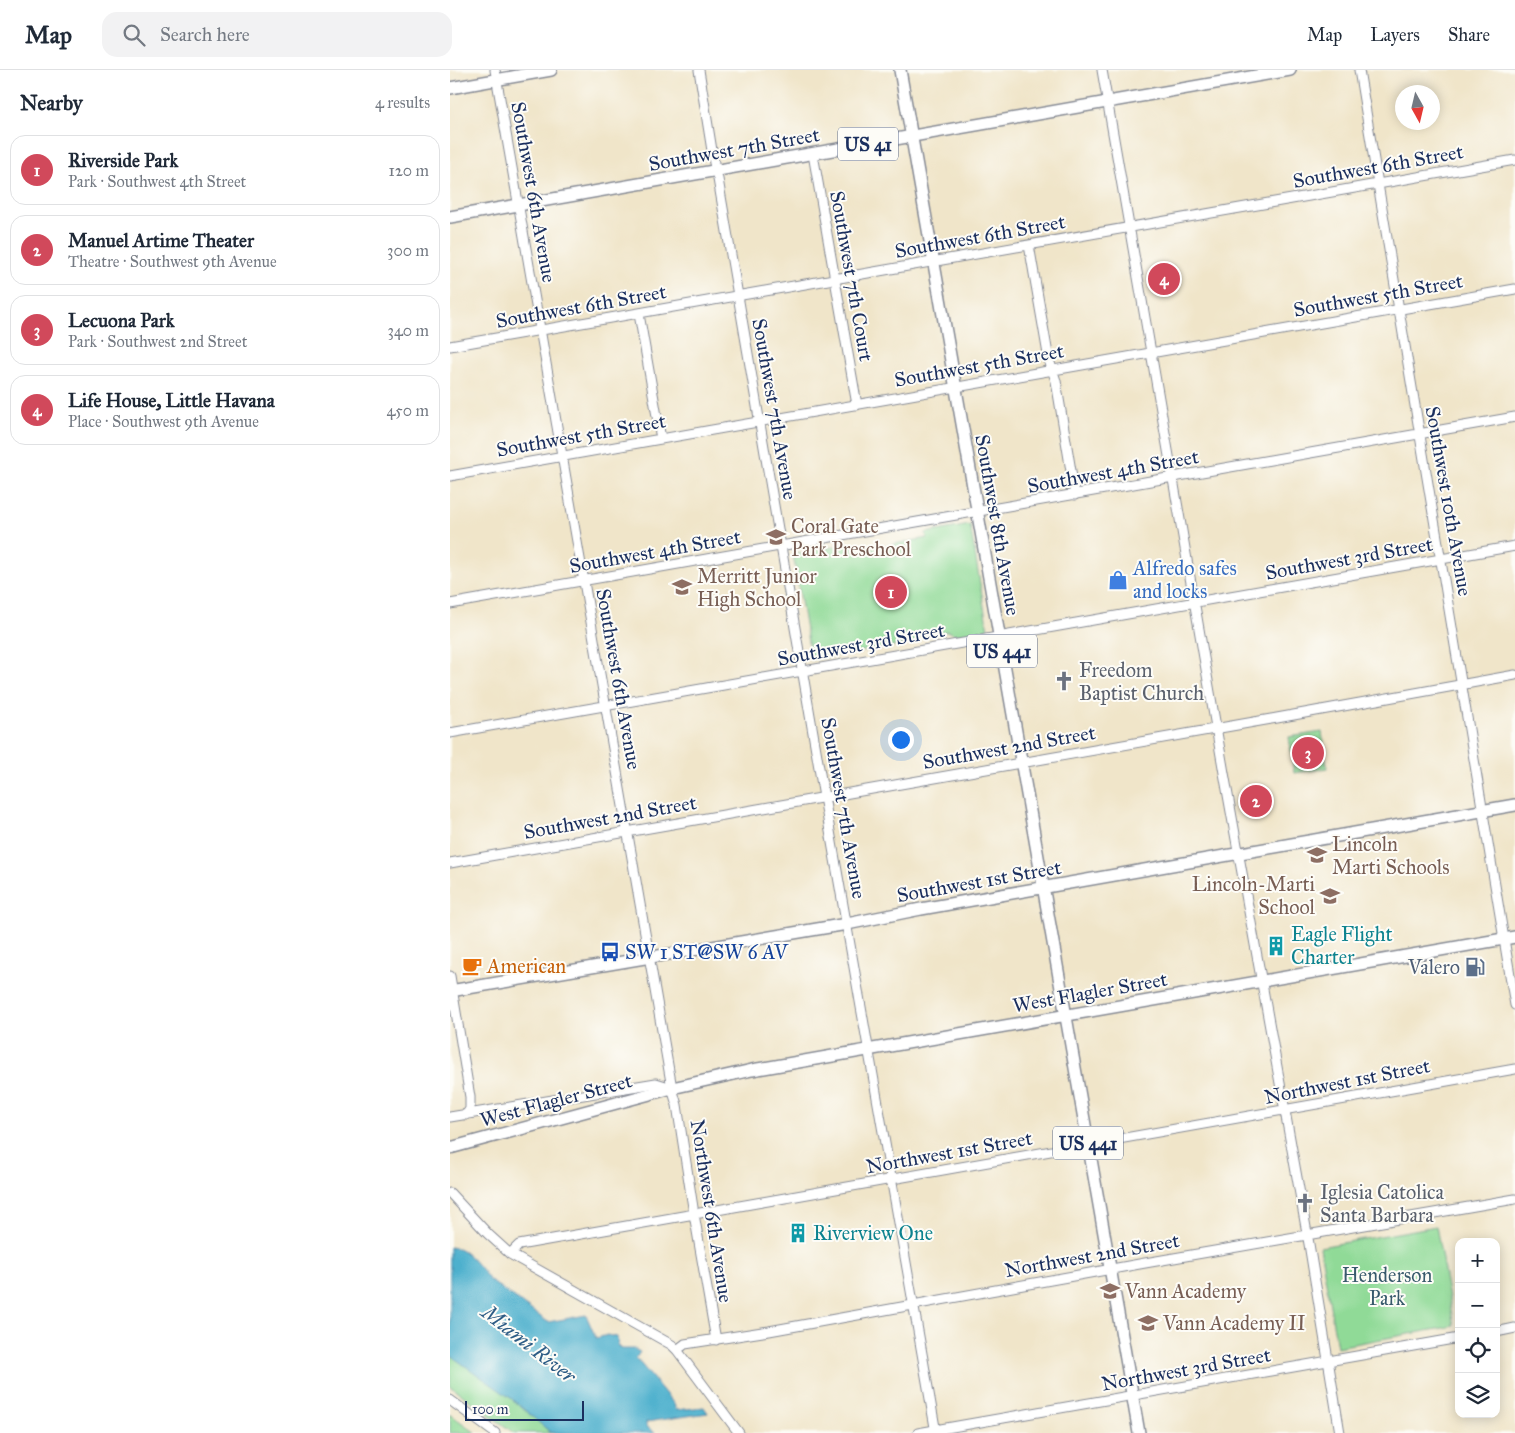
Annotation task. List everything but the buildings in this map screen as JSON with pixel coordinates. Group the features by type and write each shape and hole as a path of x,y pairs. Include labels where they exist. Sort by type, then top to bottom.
{"main road":[{"path":"450,88 496,75 551,70"},
{"name":"Southwest 8th Avenue","path":"900,70 1065,1016"},
{"name":"Southwest 7th Street","path":"450,217 1290,70"},
{"name":"Southwest 1st Street","path":"451,990 847,924 921,909 1515,805"},
{"name":"West Flagler Street","path":"456,1147 672,1088 752,1070 1509,938"},
{"name":"US 441","path":"1065,1016 1139,1433"}],"street":[{"name":"Southwest 7th Avenue","path":"699,70 935,1432"},
{"path":"1102,70 1340,1433"},
{"name":"Southwest 10th Avenue","path":"1359,70 1483,810 1509,938 1515,1005"},
{"name":"Southwest 6th Avenue","path":"496,75 672,1088"},
{"name":"Southwest 7th Court","path":"813,154 857,405"},
{"name":"Southwest 6th Street","path":"450,346 1515,160"},
{"path":"1029,245 1049,360 1056,381 1075,495"},
{"name":"Southwest 5th Street","path":"450,476 1515,289"},
{"path":"639,314 661,439"},
{"name":"Southwest 4th Street","path":"450,604 1515,417"},
{"name":"Southwest 3rd Street","path":"450,734 1515,546"},
{"name":"Southwest 2nd Street","path":"450,862 1515,675"},
{"path":"450,976 470,1097 470,1109 466,1115"},
{"name":"Northwest 1st Street","path":"510,1254 519,1245 1515,1069"},
{"name":"West Flagler Street","path":"450,1117 656,1083 672,1088"},
{"name":"Northwest 6th Avenue","path":"672,1088 677,1106 716,1340"},
{"path":"450,1193 488,1234 510,1254 665,1340 677,1350 739,1433"},
{"name":"Northwest 2nd Street","path":"677,1350 685,1344 1515,1199"},
{"path":"1500,1331 1515,1328"},
{"name":"Northwest 3rd Street","path":"918,1433 935,1432 1455,1339"},
{"path":"450,1400 495,1433"}],"green space":[{"path":"970,525 988,630 956,635 948,631 917,636 917,642 811,660 793,554 851,544 862,550 927,538 926,533"},
{"path":"1322,732 1327,768 1294,773 1289,737"},
{"name":"Henderson Park","path":"1436,1226 1454,1326 1337,1347 1320,1247"},
{"path":"450,1355 512,1399 550,1432 556,1433 514,1433 450,1386"},
{"path":"450,1414 476,1433 450,1433"}],"water":[{"name":"Miami River","path":"450,1247 458,1248 466,1253 479,1266 488,1279 548,1322 586,1315 596,1338 608,1335 617,1337 618,1345 622,1349 634,1349 640,1352 636,1358 674,1404 676,1410 704,1407 708,1413 646,1422 646,1426 655,1433 550,1432 512,1399 450,1355"}],"place":[{"name":"Life House, Little Havana","path":"1164,279"},
{"name":"Coral Gate Park Preschool","path":"776,537"},
{"name":"Alfredo safes and locks","path":"1118,580"},
{"name":"Merritt Junior High School","path":"682,587"},
{"name":"Riverside Park","path":"891,592"},
{"name":"Freedom Baptist Church","path":"1064,681"},
{"name":"Lecuona Park","path":"1308,753"},
{"name":"Manuel Artime Theater","path":"1256,801"},
{"name":"Lincoln Marti Schools","path":"1317,855"},
{"name":"Lincoln-Marti School","path":"1330,896"},
{"name":"Eagle Flight Charter","path":"1276,946"},
{"name":"SW 1 ST@SW 6 AV","path":"610,952"},
{"name":"American","path":"472,966"},
{"name":"Valero","path":"1475,967"},
{"name":"Iglesia Catolica Santa Barbara","path":"1305,1203"},
{"name":"Riverview One","path":"798,1233"},
{"name":"Vann Academy","path":"1110,1291"},
{"name":"Vann Academy II","path":"1148,1323"}]}
